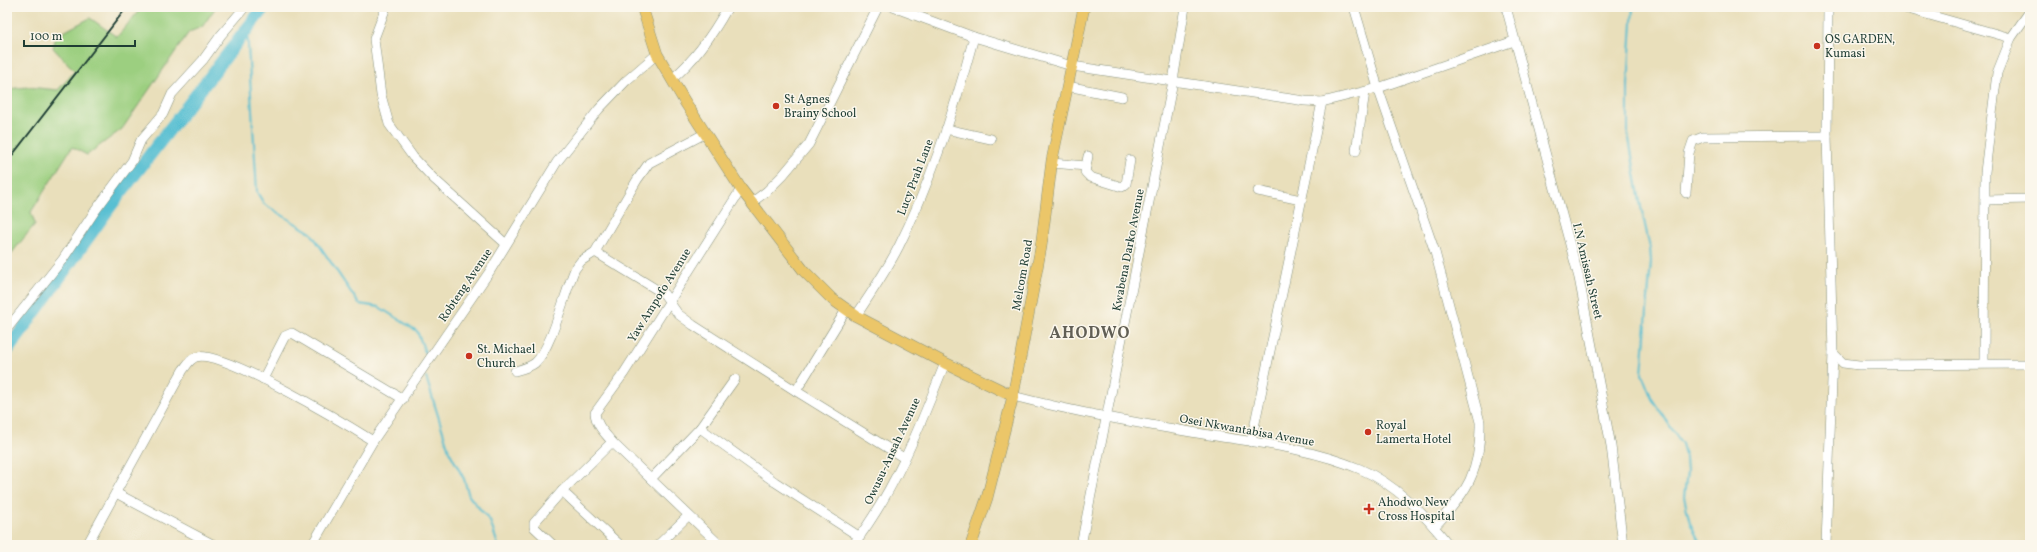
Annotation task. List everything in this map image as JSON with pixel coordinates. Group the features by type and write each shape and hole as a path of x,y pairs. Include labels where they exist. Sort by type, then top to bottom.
{"main road":[{"path":"642,7 657,54 672,79 741,189 804,270 846,310 945,363 1013,396"},
{"name":"Melcom Road","path":"971,545 987,498 1013,396 1041,247 1052,163 1084,7"}],"street":[{"path":"7,329 63,259 99,205 132,161 141,140 163,114 172,94 203,60 221,35 245,7"},
{"path":"386,7 374,39 381,95 389,124 413,157 433,178 506,244"},
{"path":"672,79 686,68 699,52 728,7"},
{"path":"751,203 767,191 783,175 809,144 878,7"},
{"path":"893,7 974,37 1072,66 1305,101 1322,102 1378,88 1514,41"},
{"name":"Kwabena Darko Avenue","path":"1081,545 1174,81 1185,7"},
{"path":"1354,7 1378,88 1435,252 1480,422 1481,443 1468,487 1455,505 1434,527"},
{"name":"I.N Amissah Street","path":"1506,7 1579,278 1611,446 1623,545"},
{"path":"1826,545 1832,353 1827,136 1828,7"},
{"path":"1901,7 2011,38"},
{"path":"1984,363 1986,172 1997,73 2011,38 2030,11"},
{"name":"Lucy Prah Lane","path":"856,316 899,247 912,218 946,129 974,37"},
{"name":"Robteng Avenue","path":"312,545 373,441 403,399 506,244 557,162 578,134 626,81 657,54"},
{"path":"1067,86 1122,97"},
{"path":"1356,152 1365,92"},
{"path":"1251,442 1322,102"},
{"path":"946,129 991,139"},
{"path":"516,371 534,364 540,358 576,269 582,261 595,252 637,180 649,163 706,133"},
{"path":"1686,193 1689,153 1693,142 1702,137 1827,136"},
{"path":"1088,156 1085,172 1090,177 1122,187 1126,184 1130,160"},
{"path":"1052,163 1086,166"},
{"name":"Yaw Ampofo Avenue","path":"612,442 599,426 595,413 624,373 741,189"},
{"path":"1258,191 1302,200"},
{"path":"1985,200 2030,199"},
{"path":"595,252 655,288 670,301 678,314 693,325 796,392 904,458"},
{"path":"796,392 846,310"},
{"path":"263,379 285,336 292,333 403,399"},
{"path":"1832,353 1843,363 1859,365 1984,363 2030,364"},
{"path":"88,545 183,370 191,360 196,357 212,358 263,379 321,409 373,441"},
{"name":"Owusu-Ansah Avenue","path":"853,545 860,537 888,492 945,363"},
{"path":"1831,376 1843,363"},
{"path":"651,480 700,428 736,379"},
{"name":"Osei Nkwantabisa Avenue","path":"1013,396 1106,418 1251,442 1316,455 1360,469 1391,488 1434,527 1449,545"},
{"path":"700,428 775,482 860,537"},
{"path":"553,545 534,527 534,523 562,491 612,442 720,545"},
{"path":"562,491 620,545"},
{"path":"116,493 210,544"},
{"path":"658,545 688,516"}],"green space":[{"path":"142,7 216,7 202,27 189,32 122,129 87,155 72,147 31,212 35,224 7,259 7,89 28,87 58,90 75,71 53,48 56,36 90,18 117,37"}],"waterway":[{"path":"7,351 112,204 264,7"},
{"path":"1633,7 1628,85 1628,133 1650,248 1651,261 1642,374 1652,399 1682,444 1686,458 1687,472 1684,497 1690,523 1701,545"},
{"path":"247,29 257,192 264,204 311,233 359,304 379,307 417,331 426,355"},
{"path":"426,377 449,451 464,479 469,496 490,521 498,545"}],"railway":[{"path":"7,162 127,7"}],"place":[{"name":"OS GARDEN, Kumasi","path":"1817,46"},
{"name":"St Agnes Brainy School","path":"776,106"},
{"name":"St. Michael Church","path":"469,356"},
{"name":"Royal Lamerta Hotel","path":"1368,432"},
{"name":"Ahodwo New Cross Hospital","path":"1369,509"}],"district":[{"name":"AHODWO","path":"1090,332"}]}
